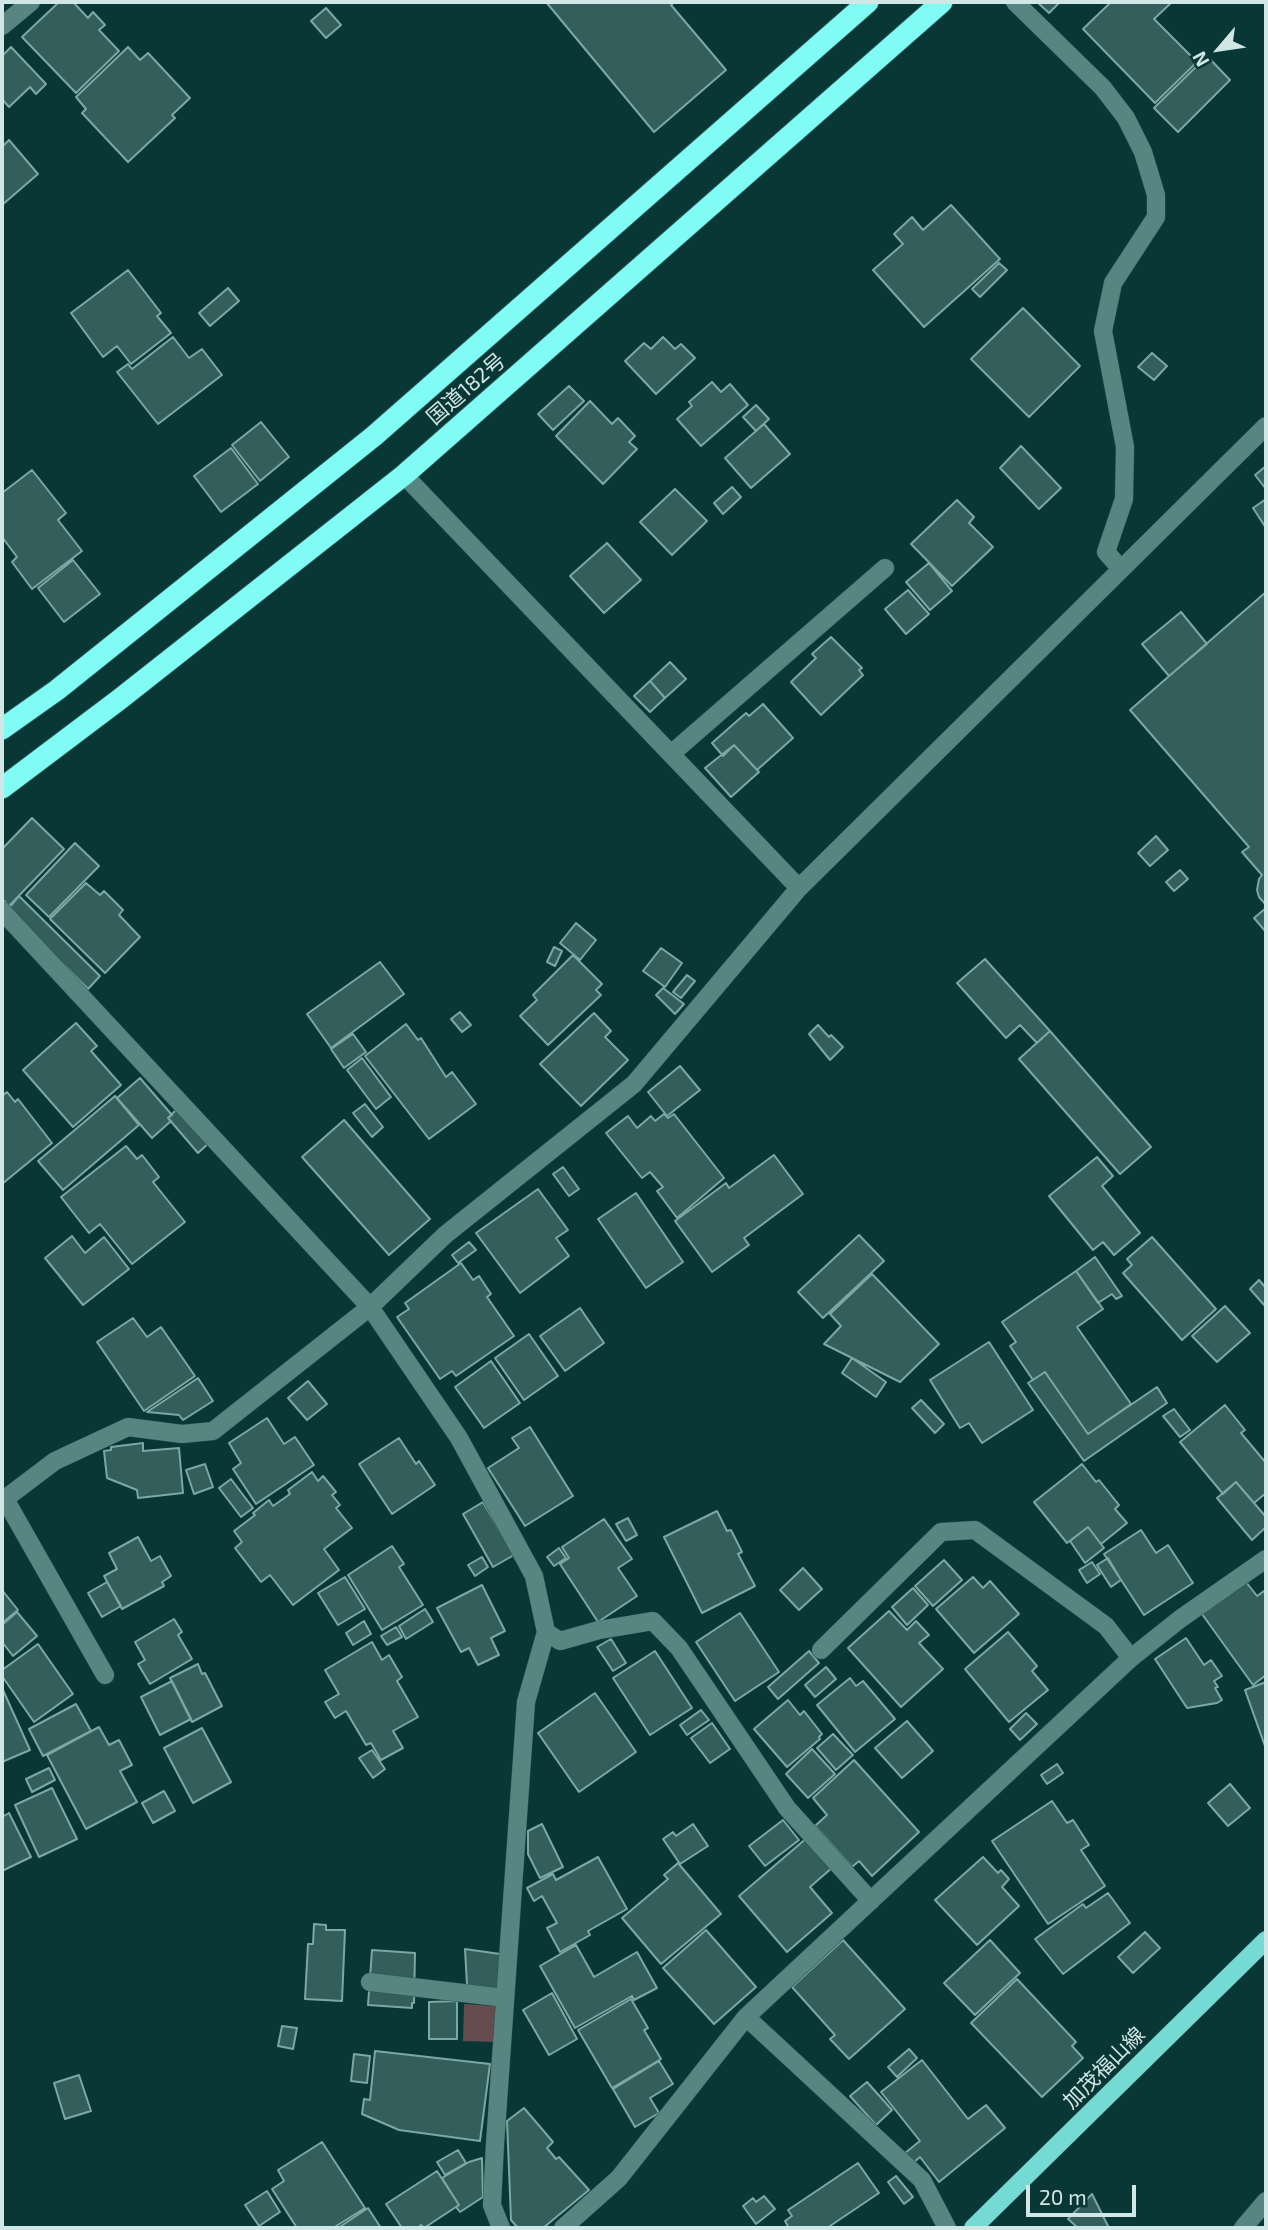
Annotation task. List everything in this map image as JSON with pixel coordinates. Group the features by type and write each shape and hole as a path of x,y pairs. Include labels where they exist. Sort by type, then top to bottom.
{"highway":[{"name":"国道182号","path":"2,729 68,681 374,436 868,2"},
{"name":"国道182号","path":"2,788 120,699 404,475 942,2"}],"main road":[{"name":"加茂福山線","path":"973,2228 1266,1940"}],"street":[{"path":"2,26 31,2"},
{"path":"1015,2 1103,88 1126,118 1143,152 1156,195 1156,218 1112,284 1102,331 1125,447 1124,499 1106,552 1121,569"},
{"path":"105,1675 3,1500 55,1461 128,1427 182,1434 213,1431 370,1307 445,1235 634,1084 799,888 1266,426"},
{"path":"404,475 799,888"},
{"path":"671,754 885,568"},
{"path":"2,911 370,1307 459,1438 534,1576 546,1632 526,1702 492,2205 502,2228"},
{"path":"821,1650 941,1532 975,1530 1106,1626 1131,1658"},
{"path":"563,2228 619,2178 746,2017 1131,1658 1180,1619 1266,1559"},
{"path":"546,1632 560,1641 599,1630 653,1621 679,1648 787,1808 871,1901"},
{"path":"370,1982 505,1998"},
{"path":"746,2017 922,2180 947,2228"},
{"path":"1242,2228 1266,2201"}],"shaded area":[{"path":"464,2004 497,2006 496,2042 463,2041"}],"building":[{"path":"59,2 73,2 88,18 93,12 105,25 99,30 119,51 76,93 22,37"},
{"path":"546,2 675,2 671,5 726,70 654,132"},
{"path":"1037,2 1060,2 1049,13"},
{"path":"1111,2 1172,2 1154,19 1197,62 1155,103 1083,29"},
{"path":"326,8 341,25 326,38 311,21"},
{"path":"11,47 46,84 36,94 30,87 9,107 2,99 2,56"},
{"path":"128,47 140,60 148,53 190,98 172,115 175,118 128,162 82,113 86,109 76,97"},
{"path":"1207,56 1230,80 1178,132 1154,108"},
{"path":"9,140 38,174 2,205 2,147"},
{"path":"951,205 1000,259 924,327 873,270 903,244 894,234 912,217 923,230"},
{"path":"999,263 1007,270 980,297 972,289"},
{"path":"128,270 161,313 157,316 171,333 131,364 117,346 103,357 71,313"},
{"path":"228,288 239,301 210,326 199,313"},
{"path":"1023,308 1080,366 1029,417 971,359"},
{"path":"173,337 189,358 202,349 222,375 158,424 117,372 128,364 132,369"},
{"path":"663,337 675,349 681,344 695,358 656,394 625,361 644,343 651,349"},
{"path":"1152,353 1167,366 1154,380 1138,367"},
{"path":"712,382 721,392 730,384 748,405 701,446 677,419 692,406 689,402"},
{"path":"569,386 584,401 553,430 538,414"},
{"path":"590,401 612,424 618,418 635,436 629,442 637,449 603,484 556,436"},
{"path":"756,405 769,419 756,431 743,417"},
{"path":"261,422 289,457 260,481 232,445"},
{"path":"764,424 790,454 751,488 725,458"},
{"path":"1021,446 1061,488 1039,509 1000,468"},
{"path":"231,448 258,484 221,512 194,476"},
{"path":"1266,466 1266,489 1255,475"},
{"path":"32,470 66,513 58,520 82,551 32,589 12,562 17,557 2,537 2,493"},
{"path":"732,487 741,497 723,514 714,503"},
{"path":"675,489 707,521 672,555 640,522"},
{"path":"1266,499 1266,528 1253,508"},
{"path":"957,500 974,517 969,523 993,547 952,586 911,544"},
{"path":"607,543 641,580 604,613 570,576"},
{"path":"73,560 100,594 64,622 38,588"},
{"path":"929,563 952,591 930,610 906,582"},
{"path":"908,590 929,614 906,634 885,609"},
{"path":"1266,592 1266,905 1257,890 1262,875 1242,852 1249,847 1130,710"},
{"path":"1181,612 1207,644 1169,676 1142,644"},
{"path":"831,637 862,668 859,670 863,675 821,715 791,682 816,658 812,654"},
{"path":"670,662 686,679 665,698 650,681"},
{"path":"650,681 665,698 650,712 634,696"},
{"path":"763,704 793,738 757,770 734,745 723,756 712,743 746,713 749,716"},
{"path":"734,745 759,772 731,797 705,768"},
{"path":"32,818 64,849 9,906 2,899 2,849"},
{"path":"1156,836 1168,850 1150,866 1138,853"},
{"path":"75,843 99,866 49,917 26,895"},
{"path":"1180,870 1188,879 1174,891 1166,882"},
{"path":"86,883 100,895 104,891 123,910 119,915 140,937 105,973 50,919"},
{"path":"19,896 100,976 88,989 8,909"},
{"path":"1266,908 1266,932 1254,918"},
{"path":"576,923 596,940 580,960 560,943"},
{"path":"554,947 562,951 555,966 547,962"},
{"path":"661,948 682,963 665,987 643,971"},
{"path":"573,955 602,984 596,990 601,995 548,1045 520,1016 537,1000 533,995"},
{"path":"985,959 1050,1031 1037,1043 1020,1025 1006,1038 957,983"},
{"path":"380,962 404,994 331,1048 307,1014"},
{"path":"687,975 695,981 681,998 673,992"},
{"path":"663,988 684,1004 675,1014 656,995"},
{"path":"460,1012 471,1025 462,1032 451,1019"},
{"path":"594,1013 611,1031 605,1037 628,1060 581,1106 540,1064"},
{"path":"76,1023 97,1046 91,1051 121,1085 73,1127 23,1070"},
{"path":"406,1024 418,1040 421,1038 446,1077 452,1072 476,1104 429,1139 365,1056"},
{"path":"818,1025 843,1047 830,1060 809,1034"},
{"path":"1050,1031 1151,1147 1120,1174 1019,1059"},
{"path":"353,1034 366,1052 344,1068 331,1049"},
{"path":"362,1058 391,1097 376,1109 347,1070"},
{"path":"680,1066 700,1090 667,1116 648,1092"},
{"path":"140,1078 172,1115 168,1118 171,1121 152,1138 117,1098"},
{"path":"7,1092 15,1102 18,1099 52,1143 2,1184 2,1096"},
{"path":"115,1096 139,1125 63,1190 38,1161"},
{"path":"365,1104 383,1127 372,1137 353,1113"},
{"path":"179,1107 210,1142 198,1153 168,1118"},
{"path":"664,1114 668,1118 674,1114 724,1178 677,1218 657,1191 663,1187 650,1172 642,1178 606,1133 628,1116 637,1128 651,1116 655,1121"},
{"path":"344,1120 430,1219 389,1255 302,1157"},
{"path":"126,1146 137,1159 142,1155 159,1177 153,1182 185,1222 132,1264 100,1224 89,1233 61,1197"},
{"path":"774,1155 803,1194 744,1238 749,1245 712,1272 675,1221 726,1183 729,1188"},
{"path":"1097,1157 1113,1176 1102,1186 1140,1233 1114,1255 1103,1242 1093,1250 1049,1196"},
{"path":"563,1167 579,1189 569,1196 553,1174"},
{"path":"538,1189 568,1230 556,1238 569,1256 520,1293 476,1233"},
{"path":"636,1193 683,1262 646,1288 598,1219"},
{"path":"859,1235 884,1261 823,1318 798,1292"},
{"path":"72,1236 85,1253 104,1237 129,1269 83,1305 45,1258"},
{"path":"1152,1237 1216,1309 1182,1340 1123,1273 1132,1265 1127,1259"},
{"path":"469,1242 476,1250 458,1263 452,1255"},
{"path":"1095,1257 1122,1296 1116,1299 1112,1294 1098,1303 1076,1271"},
{"path":"461,1263 473,1280 479,1276 491,1294 487,1297 514,1336 456,1376 452,1371 440,1379 397,1317 409,1309 405,1303"},
{"path":"1076,1271 1103,1309 1077,1327 1131,1404 1088,1434 1045,1372 1033,1380 1010,1346 1016,1342 1002,1322"},
{"path":"872,1274 939,1344 900,1382 824,1344 841,1326 830,1314"},
{"path":"1259,1280 1266,1288 1265,1306 1250,1289"},
{"path":"1225,1306 1250,1333 1217,1362 1192,1336"},
{"path":"580,1308 604,1343 565,1371 540,1336"},
{"path":"133,1318 147,1337 161,1327 195,1376 144,1411 97,1342"},
{"path":"529,1334 558,1376 524,1400 495,1358"},
{"path":"989,1342 1033,1410 982,1443 969,1423 960,1428 930,1380"},
{"path":"852,1358 886,1382 876,1397 842,1373"},
{"path":"491,1361 520,1403 484,1428 455,1387"},
{"path":"1045,1372 1088,1434 1157,1387 1167,1403 1084,1461 1028,1383"},
{"path":"198,1378 213,1401 183,1420 179,1415 147,1412"},
{"path":"308,1381 327,1404 307,1420 288,1398"},
{"path":"921,1400 944,1424 935,1433 912,1408"},
{"path":"1225,1405 1245,1430 1241,1433 1266,1463 1266,1493 1254,1503 1236,1482 1223,1494 1180,1442"},
{"path":"1174,1409 1190,1430 1180,1437 1163,1416"},
{"path":"267,1418 284,1444 295,1437 314,1465 256,1504 233,1469 241,1463 229,1443"},
{"path":"530,1427 573,1496 525,1526 488,1468 519,1448 512,1438"},
{"path":"399,1438 416,1464 419,1461 435,1485 392,1514 359,1464"},
{"path":"143,1443 143,1451 179,1448 183,1493 138,1498 137,1490 107,1478 104,1451 111,1450 111,1447"},
{"path":"205,1464 213,1487 194,1494 186,1470"},
{"path":"1082,1464 1119,1505 1115,1509 1127,1523 1101,1544 1088,1527 1067,1543 1034,1502"},
{"path":"312,1472 318,1481 323,1476 336,1492 332,1495 340,1505 336,1508 352,1528 324,1549 339,1570 293,1605 270,1575 261,1582 235,1548 242,1542 234,1531 269,1500 273,1506 290,1494 288,1490"},
{"path":"231,1479 253,1508 241,1517 219,1488"},
{"path":"1236,1482 1266,1517 1266,1527 1252,1540 1217,1498"},
{"path":"483,1502 514,1555 493,1567 463,1514"},
{"path":"717,1511 727,1531 731,1530 742,1552 738,1554 755,1586 702,1613 664,1537"},
{"path":"628,1518 637,1535 626,1541 616,1524"},
{"path":"604,1519 632,1559 618,1568 637,1596 598,1622 560,1564 569,1558 562,1547"},
{"path":"1088,1527 1104,1548 1085,1563 1070,1541"},
{"path":"1141,1530 1156,1553 1168,1545 1193,1583 1144,1615 1104,1554"},
{"path":"138,1537 151,1561 160,1556 171,1576 162,1582 164,1586 122,1609 104,1576 117,1569 109,1553"},
{"path":"392,1546 404,1564 399,1567 423,1605 382,1630 348,1575"},
{"path":"559,1548 566,1558 554,1566 547,1557"},
{"path":"482,1557 488,1567 475,1576 468,1565"},
{"path":"1108,1558 1121,1580 1111,1587 1097,1565"},
{"path":"944,1560 962,1580 933,1606 915,1586"},
{"path":"1092,1562 1100,1574 1087,1583 1079,1570"},
{"path":"803,1568 822,1589 799,1610 780,1590"},
{"path":"345,1577 365,1609 338,1625 318,1593"},
{"path":"973,1577 983,1588 990,1581 1019,1614 974,1653 936,1609"},
{"path":"107,1582 121,1606 102,1617 88,1593"},
{"path":"1246,1582 1257,1596 1264,1591 1266,1595 1266,1675 1253,1685 1202,1614"},
{"path":"482,1585 505,1631 491,1638 499,1655 478,1665 469,1648 461,1652 437,1608"},
{"path":"913,1588 928,1605 907,1625 892,1607"},
{"path":"2,1590 18,1610 2,1623"},
{"path":"425,1609 433,1622 406,1639 399,1626"},
{"path":"889,1611 907,1630 916,1621 929,1635 919,1643 943,1669 901,1707 848,1648"},
{"path":"17,1612 37,1636 13,1656 2,1642 2,1625"},
{"path":"740,1613 779,1672 735,1701 696,1642"},
{"path":"174,1619 182,1632 178,1635 192,1659 150,1684 138,1664 145,1660 135,1642"},
{"path":"364,1621 371,1634 353,1645 346,1633"},
{"path":"396,1627 402,1637 387,1645 381,1636"},
{"path":"1008,1632 1037,1666 1032,1671 1048,1690 1009,1722 965,1669"},
{"path":"1186,1638 1204,1665 1211,1660 1222,1676 1214,1681 1222,1700 1217,1703 1187,1708 1155,1659"},
{"path":"611,1639 626,1663 613,1671 597,1647"},
{"path":"372,1642 382,1660 389,1655 402,1677 397,1681 418,1717 393,1731 403,1748 381,1760 371,1743 366,1745 346,1711 335,1718 325,1702 339,1694 325,1670"},
{"path":"38,1644 73,1694 34,1722 2,1676 2,1670"},
{"path":"655,1651 692,1708 650,1735 613,1678"},
{"path":"809,1651 819,1663 778,1699 768,1687"},
{"path":"198,1664 222,1706 192,1722 170,1678"},
{"path":"826,1667 836,1679 815,1697 805,1685"},
{"path":"850,1678 856,1686 863,1681 895,1719 855,1752 817,1705"},
{"path":"172,1681 191,1719 160,1735 141,1697"},
{"path":"1266,1682 1266,1749 1245,1690"},
{"path":"2,1691 30,1750 2,1762"},
{"path":"595,1693 636,1752 579,1792 538,1733"},
{"path":"788,1700 800,1715 804,1711 822,1734 820,1739 787,1767 754,1729"},
{"path":"76,1704 91,1731 43,1756 29,1729"},
{"path":"701,1710 709,1720 687,1735 680,1725"},
{"path":"1026,1713 1037,1724 1020,1740 1010,1729"},
{"path":"907,1721 933,1751 902,1778 875,1748"},
{"path":"712,1723 730,1749 710,1763 691,1738"},
{"path":"99,1727 109,1745 119,1740 132,1765 120,1771 137,1802 86,1829 47,1755"},
{"path":"202,1728 231,1782 193,1803 164,1748"},
{"path":"833,1734 853,1755 836,1770 817,1748"},
{"path":"812,1749 835,1774 808,1798 786,1774"},
{"path":"372,1750 385,1769 373,1778 359,1758"},
{"path":"854,1760 919,1832 872,1876 859,1861 852,1867 815,1826 827,1815 813,1798"},
{"path":"1057,1764 1063,1773 1047,1784 1041,1775"},
{"path":"49,1768 55,1780 32,1792 26,1779"},
{"path":"1230,1784 1250,1808 1228,1826 1208,1803"},
{"path":"52,1788 77,1839 39,1857 15,1805"},
{"path":"164,1791 175,1811 153,1823 142,1803"},
{"path":"1052,1801 1067,1823 1073,1820 1089,1845 1081,1850 1105,1886 1048,1924 992,1841"},
{"path":"9,1813 31,1857 2,1871 2,1817"},
{"path":"783,1820 799,1840 765,1866 749,1846"},
{"path":"542,1824 563,1867 540,1878 528,1854 528,1831"},
{"path":"693,1824 708,1846 680,1864 663,1839 673,1832 676,1836"},
{"path":"808,1837 833,1867 810,1887 832,1913 787,1952 739,1896"},
{"path":"598,1857 627,1909 588,1931 590,1935 560,1952 547,1928 557,1923 542,1896 534,1901 527,1888 553,1874 556,1880"},
{"path":"983,1857 998,1873 1001,1870 1009,1879 1002,1887 1019,1906 977,1945 935,1900"},
{"path":"678,1863 721,1914 661,1964 622,1918 668,1879 664,1875"},
{"path":"1108,1893 1130,1923 1063,1974 1035,1939 1083,1904 1086,1908"},
{"path":"314,1924 326,1925 326,1930 345,1930 342,2001 305,1999 308,1944 313,1944"},
{"path":"706,1930 756,1987 714,2024 663,1968"},
{"path":"1145,1932 1160,1948 1133,1973 1118,1957"},
{"path":"843,1940 905,2009 849,2059 830,2039 835,2035 792,1987"},
{"path":"990,1940 1020,1973 975,2015 944,1983"},
{"path":"576,1945 594,1977 637,1952 657,1988 634,2000 632,1996 575,2028 540,1966"},
{"path":"465,1949 500,1954 499,1991 467,1985"},
{"path":"372,1950 415,1953 412,2008 368,2005"},
{"path":"1017,1979 1076,2042 1072,2046 1083,2058 1042,2097 971,2023"},
{"path":"552,1993 577,2039 549,2055 523,2010"},
{"path":"631,1999 648,2028 644,2030 661,2059 612,2088 578,2030"},
{"path":"457,2001 457,2039 429,2039 429,2002"},
{"path":"282,2026 297,2028 293,2049 278,2046"},
{"path":"909,2049 917,2058 897,2077 888,2067"},
{"path":"375,2051 490,2064 480,2141 399,2130 362,2114 364,2099 370,2100"},
{"path":"354,2054 370,2056 367,2083 351,2081"},
{"path":"922,2060 968,2119 986,2105 1005,2128 939,2182 920,2157 913,2163 905,2153 920,2141 881,2092"},
{"path":"659,2061 673,2084 650,2098 659,2113 635,2127 613,2089"},
{"path":"79,2075 91,2111 65,2119 54,2083"},
{"path":"867,2082 892,2110 876,2125 850,2096"},
{"path":"524,2108 553,2142 547,2148 556,2159 559,2157 589,2190 543,2228 518,2228 511,2220 507,2121"},
{"path":"322,2142 365,2208 333,2228 297,2228 272,2189 284,2181 278,2170"},
{"path":"458,2150 466,2163 445,2175 437,2162"},
{"path":"482,2158 483,2197 460,2212 456,2207 459,2205 442,2178 469,2162"},
{"path":"858,2163 879,2193 827,2228 789,2228 785,2221 792,2216 788,2210"},
{"path":"437,2171 459,2205 424,2228 421,2225 417,2228 402,2228 386,2204"},
{"path":"896,2176 913,2197 904,2204 888,2182"},
{"path":"267,2191 280,2212 259,2226 245,2205"},
{"path":"1092,2194 1109,2228 1078,2228 1068,2219"},
{"path":"764,2196 775,2209 756,2224 743,2206 753,2198 756,2202"},
{"path":"368,2208 381,2228 338,2228"}]}
